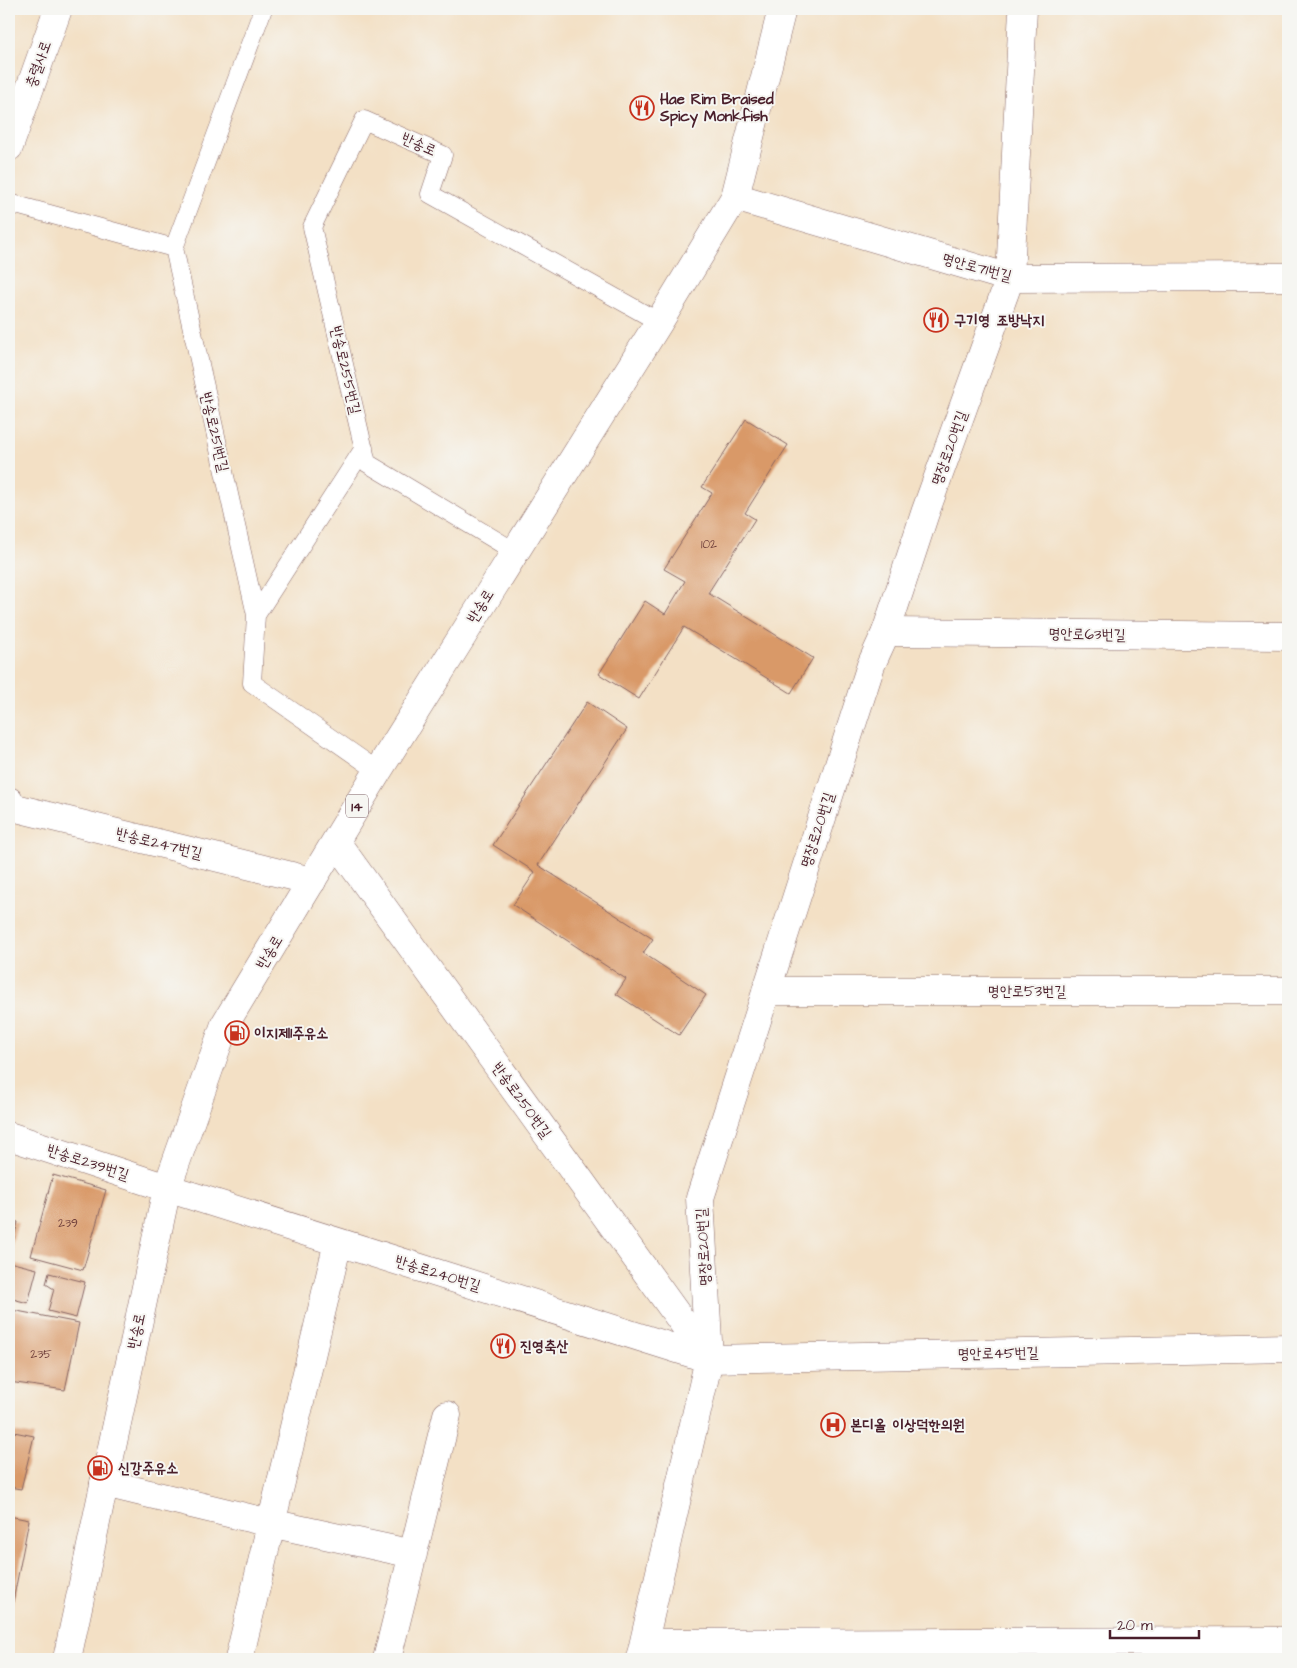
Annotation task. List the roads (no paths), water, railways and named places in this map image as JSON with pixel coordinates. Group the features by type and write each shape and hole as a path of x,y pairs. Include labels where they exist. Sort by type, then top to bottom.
{"street":[{"name":"충렬사로","path":"9,147 58,9"},
{"name":"반송로","path":"66,1659 167,1188 226,1024 378,771 735,197 782,9"},
{"name":"명장로20번길","path":"642,1651 709,1358 700,1198 871,665 886,632 925,513 1010,278 1022,9"},
{"name":"명안로71번길","path":"735,197 1010,278 1288,277"},
{"name":"명안로63번길","path":"886,632 1288,636"},
{"name":"반송로247번길","path":"9,801 12,807 312,881"},
{"name":"반송로250번길","path":"336,842 709,1358"},
{"name":"명안로53번길","path":"766,990 1288,991"},
{"name":"반송로239번길","path":"9,1136 167,1188"},
{"name":"반송로240번길","path":"167,1188 709,1358"},
{"path":"238,1659 338,1242"},
{"name":"명안로45번길","path":"709,1358 1288,1348"},
{"path":"387,1659 447,1415"},
{"path":"104,1484 413,1554"},
{"path":"642,1651 1288,1641"},
{"path":"1285,1659 1288,1646"}],"lane":[{"path":"9,203 174,248 263,9"},
{"name":"반송로","path":"364,120 443,154 430,194 659,322"},
{"name":"반송로255번길","path":"364,120 312,227 367,463 514,551"},
{"name":"반송로251번길","path":"174,248 256,615 252,683 378,771"},
{"name":"반송로251번길","path":"256,615 364,448"}],"place":[{"name":"Hae Rim Braised Spicy Monkfish","path":"642,108"},
{"name":"구기영 조방낙지","path":"936,320"},
{"name":"이지제1주유소","path":"237,1033"},
{"name":"진영축산","path":"503,1346"},
{"name":"본디올 이상덕한의원","path":"833,1425"},
{"name":"신강주유소","path":"100,1468"}]}
